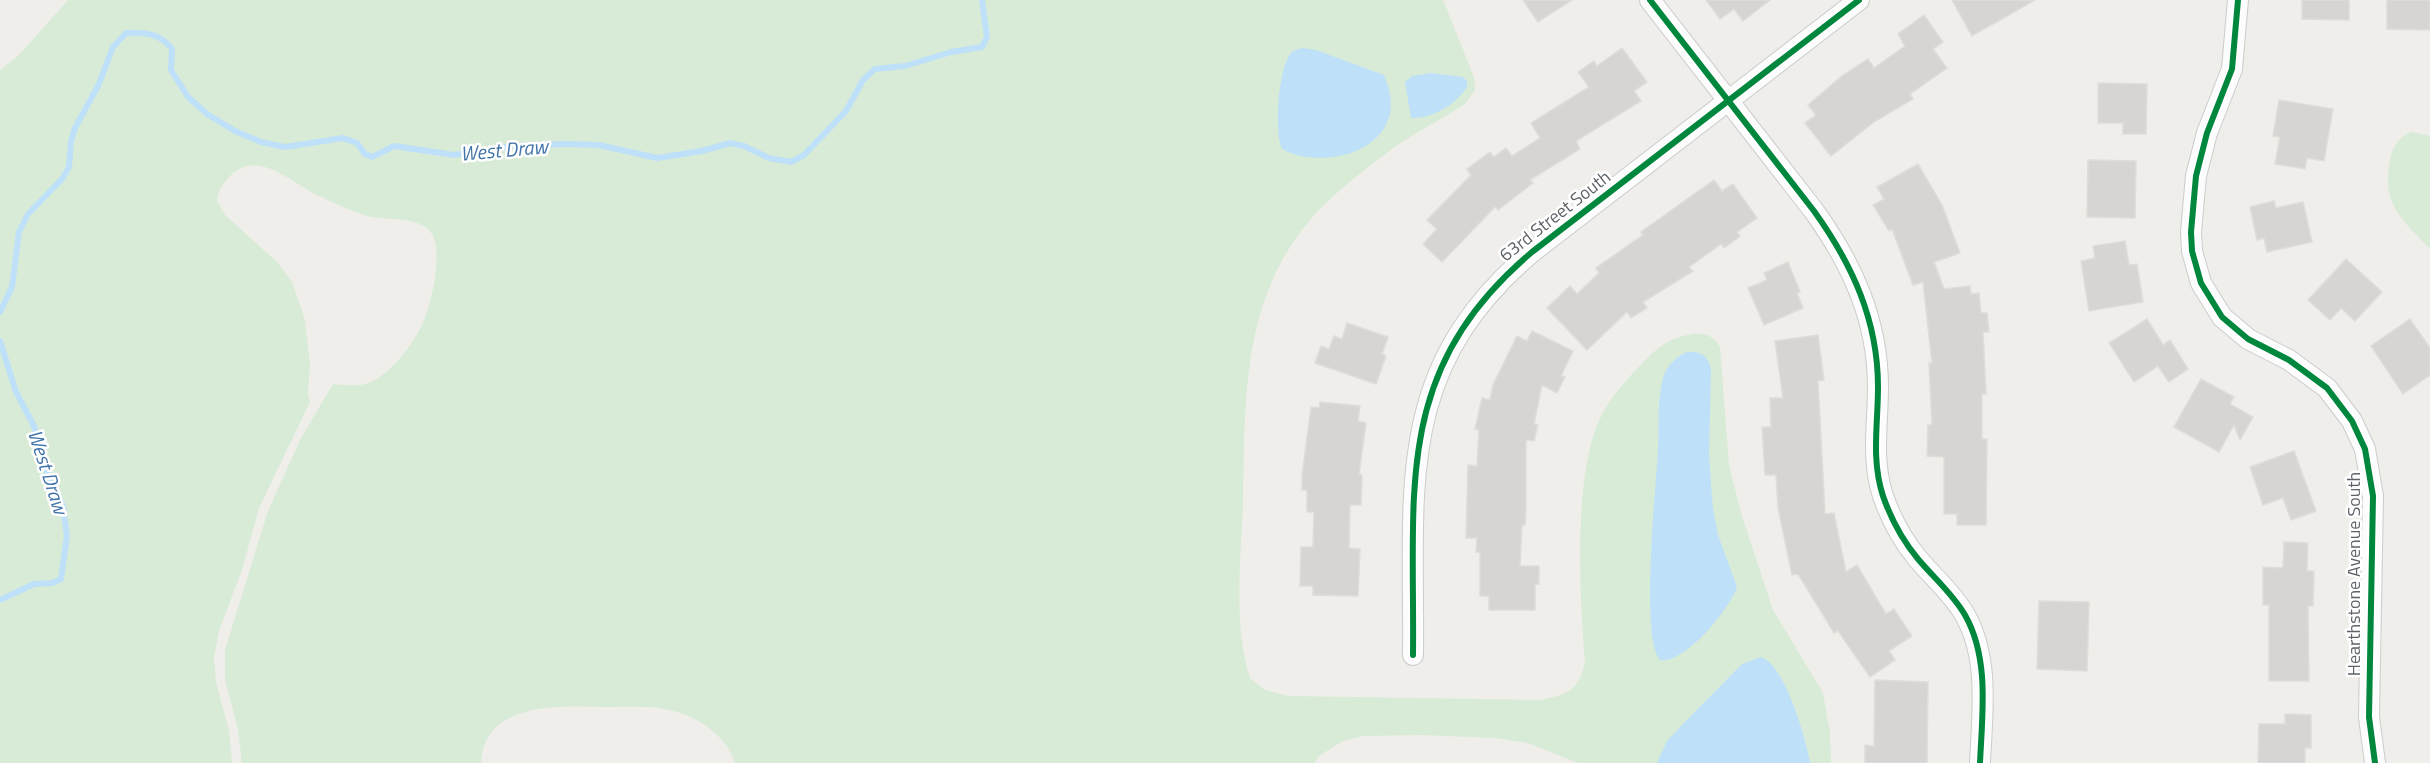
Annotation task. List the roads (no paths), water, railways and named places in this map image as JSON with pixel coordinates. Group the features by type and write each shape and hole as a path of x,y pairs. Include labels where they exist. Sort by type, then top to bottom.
{"street":[{"path":"1650,0 1827,228 1860,287 1871,324 1877,362 1875,450 1880,485 1891,514 1906,542 1954,599 1974,636 1982,675 1980,763"},
{"name":"63rd Street South","path":"1413,655 1416,478 1419,440 1435,379 1457,334 1478,305 1509,271 1859,0"},
{"name":"Hearthstone Avenue South","path":"2238,0 2232,69 2207,133 2196,176 2191,223 2192,251 2201,283 2222,317 2248,339 2289,360 2326,388 2352,421 2365,449 2373,496 2369,717 2375,763"}],"water":[{"path":"1302,48 1316,50 1384,75 1390,98 1390,115 1381,133 1370,143 1357,151 1326,158 1295,154 1282,149 1278,128 1281,83 1288,58 1293,51"},
{"path":"1431,73 1463,77 1467,81 1467,87 1456,100 1442,110 1427,116 1411,118 1405,82 1412,76"},
{"path":"1687,352 1703,355 1711,368 1709,456 1713,509 1718,535 1737,587 1725,609 1705,634 1681,654 1660,660 1654,646 1650,593 1660,396 1663,378 1669,365"},
{"path":"1761,657 1770,663 1786,688 1799,721 1810,763 1657,763 1667,741 1681,726 1742,664"}],"waterway":[{"name":"West Draw","path":"0,312 12,287 19,232 28,214 62,179 69,167 71,141 75,128 99,84 113,47 126,33 151,35 167,44 172,49 171,70 188,97 207,114 235,131 261,142 285,147 343,138 357,143 365,154 372,157 394,146 454,155 512,146 599,145 657,158 702,151 730,143 744,146 769,158 791,162 804,155 846,111 863,80 875,69 905,66 951,52 982,47 987,37 982,0"},
{"name":"West Draw","path":"0,341 16,392 34,426 43,465 63,506 67,536 61,579 52,583 34,584 0,600"}]}
